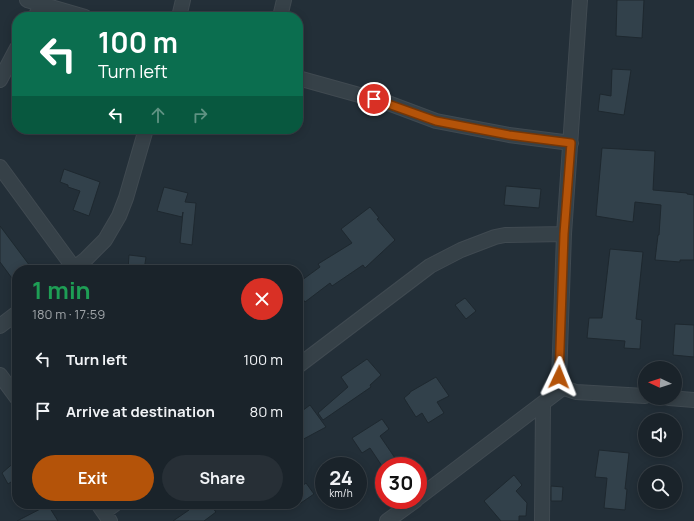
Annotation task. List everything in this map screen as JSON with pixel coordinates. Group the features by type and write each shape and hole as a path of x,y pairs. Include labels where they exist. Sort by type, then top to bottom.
{"street":[{"path":"27,0 69,12"},
{"path":"179,12 182,0"},
{"path":"281,12 284,0"},
{"path":"580,0 564,234 559,377 560,383 570,391 638,396"},
{"path":"38,12 42,4"},
{"path":"0,80 12,57"},
{"path":"303,79 388,103 436,121 509,135 571,143"},
{"path":"77,265 105,240 119,216 126,198 145,134"},
{"path":"0,167 70,265"},
{"path":"303,362 430,266 461,250 505,235 564,234"},
{"path":"0,326 12,317"},
{"path":"0,375 12,391"},
{"path":"427,491 564,387"},
{"path":"682,399 694,400"},
{"path":"542,521 543,404"},
{"path":"387,521 403,509"}],"building":[{"path":"617,0 644,0 642,38 616,36"},
{"path":"612,69 631,70 624,115 598,111 600,94 611,96"},
{"path":"602,148 655,151 653,190 694,195 694,260 680,260 680,262 655,260 659,235 661,205 635,202 633,222 596,216"},
{"path":"64,169 100,182 89,216 73,210 80,191 68,187 68,185 60,182"},
{"path":"506,186 541,189 539,208 504,205"},
{"path":"164,187 188,193 185,202 196,203 192,245 180,243 183,212 182,217 157,211"},
{"path":"370,207 379,218 377,219 395,240 365,268 363,265 332,286 330,283 305,302 303,299 303,279 320,267 318,264 352,243 341,229"},
{"path":"0,226 29,265 12,265 12,278 0,262"},
{"path":"610,249 643,252 636,319 642,320 640,349 624,348 625,341 587,338 589,318 602,318"},
{"path":"129,255 146,257 145,265 128,265"},
{"path":"465,298 476,311 466,319 455,305"},
{"path":"675,324 694,325 694,357 673,355"},
{"path":"367,359 381,375 370,385 371,387 323,420 318,413 348,387 341,377"},
{"path":"436,377 449,396 437,402 444,413 428,423 422,413 416,417 404,398 410,392"},
{"path":"310,405 326,427 303,439 303,410"},
{"path":"382,419 389,429 380,436 394,457 376,457 370,448 362,453 352,438"},
{"path":"599,450 629,453 625,489 627,489 625,510 604,508 607,478 595,477"},
{"path":"12,464 12,481 8,484 2,473"},
{"path":"514,475 522,485 516,491 527,503 526,516 519,516 519,521 501,521 484,501"},
{"path":"306,483 314,494 303,502 303,485"},
{"path":"551,486 563,487 562,501 551,501"},
{"path":"40,509 50,509 58,521 17,521"},
{"path":"188,509 213,509 216,512 204,521 173,521 189,510"}],"route":[{"path":"374,99 436,121 509,135 546,141 571,143 564,234 559,377"}]}
